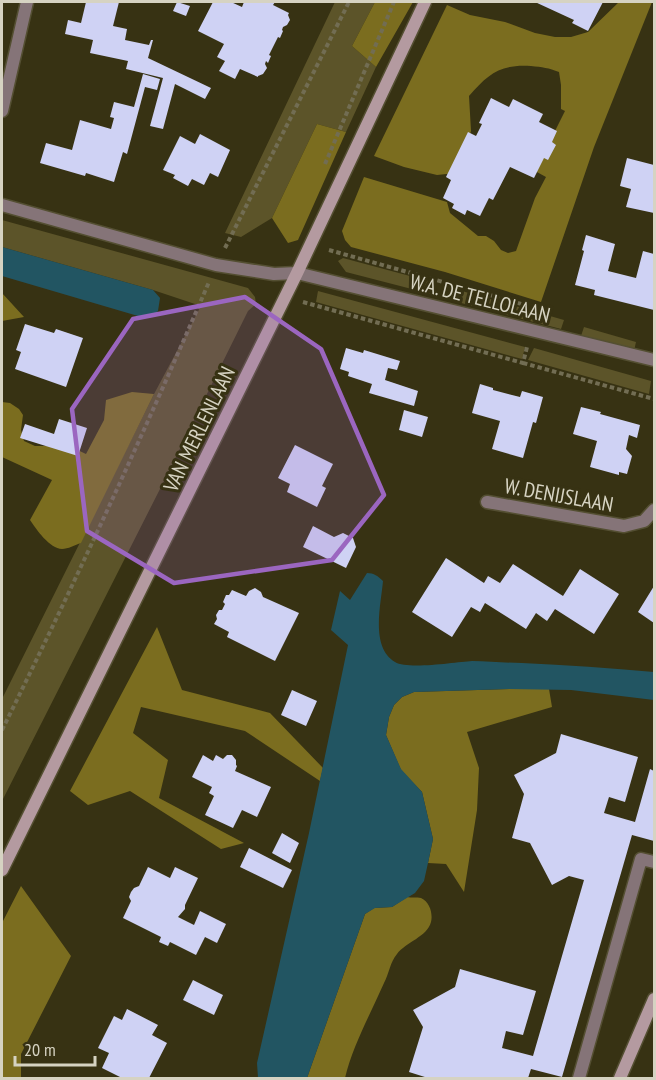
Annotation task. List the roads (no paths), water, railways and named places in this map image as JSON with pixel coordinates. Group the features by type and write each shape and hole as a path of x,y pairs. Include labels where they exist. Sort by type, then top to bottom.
{"main road":[{"name":"VAN MERLENLAAN","path":"2,870 297,273 425,2"},
{"path":"620,1078 654,999"}],"street":[{"path":"2,111 27,2"},
{"name":"W.A. DE TELLOLAAN","path":"2,205 216,265 274,274 297,273 654,360"},
{"name":"W. DENIJSLAAN","path":"487,502 624,526 644,521 654,510"},
{"path":"579,1078 640,858 654,862"}],"water":[{"path":"2,247 153,290 160,298 158,311 151,317 138,316 2,276"},
{"path":"367,573 376,575 383,581 379,613 380,636 387,655 395,662 421,665 485,661 654,672 654,700 571,690 509,689 414,692 402,697 394,705 386,735 401,769 422,792 433,839 424,881 415,893 392,907 375,908 365,914 307,1078 258,1078 257,1063 309,833 348,645 331,630 340,591 350,600"}]}
